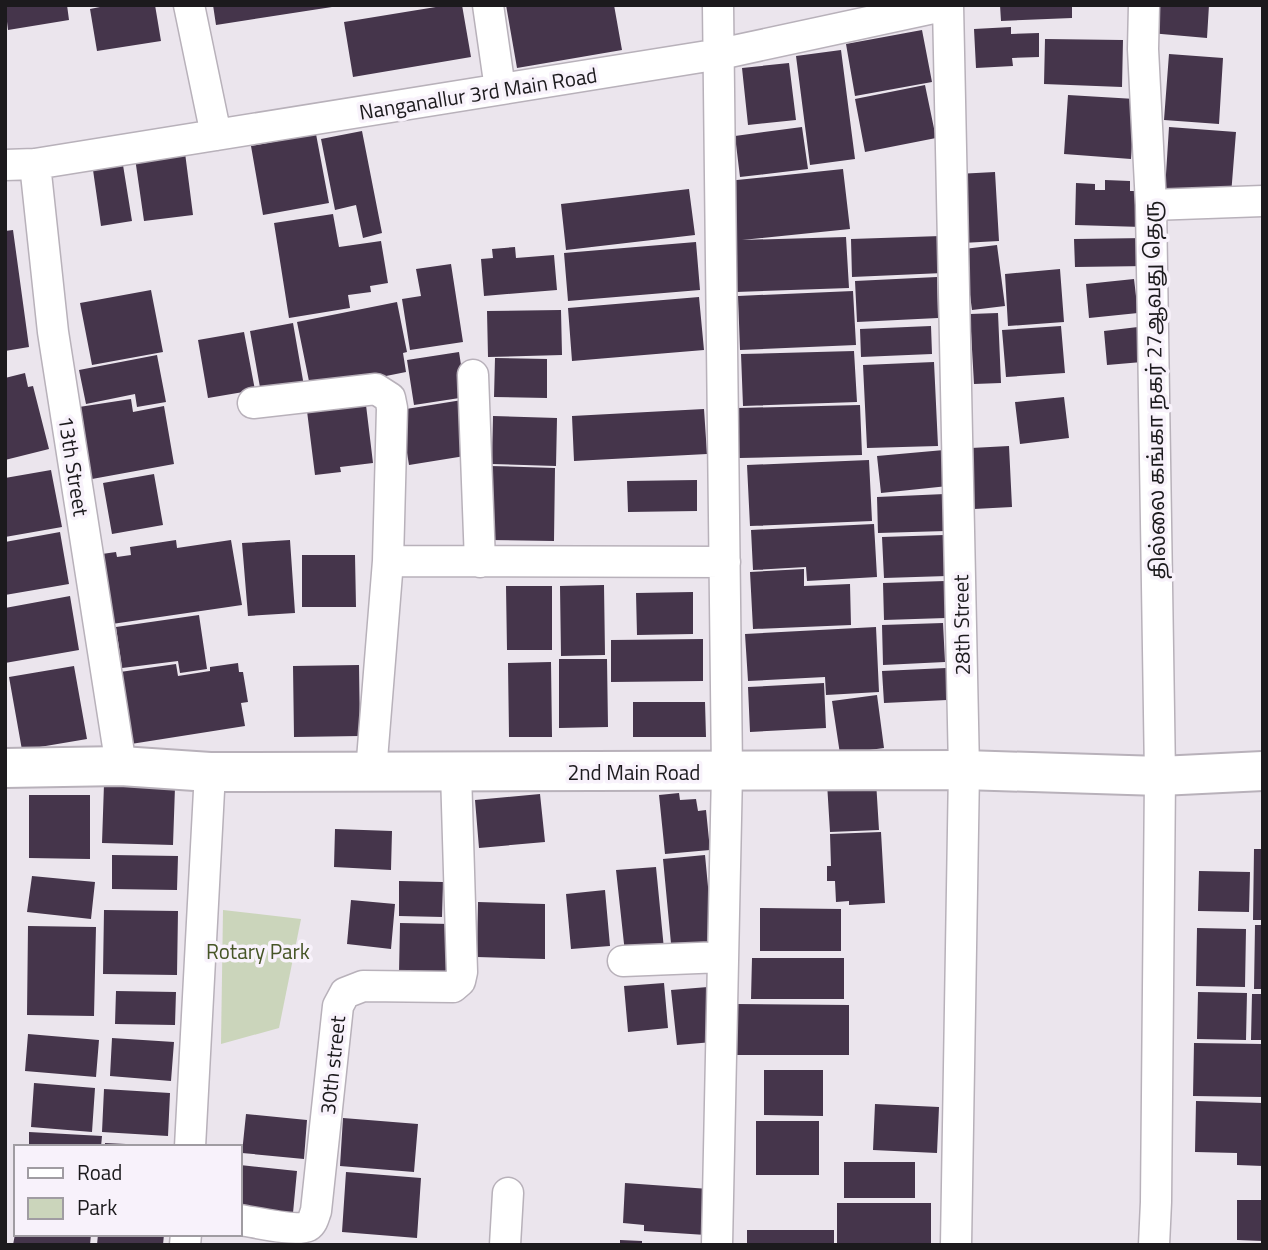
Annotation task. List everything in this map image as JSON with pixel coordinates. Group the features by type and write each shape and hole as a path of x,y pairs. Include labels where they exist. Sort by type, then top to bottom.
{"street":[{"path":"189,5 216,135"},
{"path":"488,5 500,89"},
{"path":"718,5 727,772 718,1245"},
{"name":"Nanganallur 3rd Main Road","path":"5,165 35,164 720,54 948,5"},
{"name":"28th Street","path":"948,5 964,770 956,1245"},
{"name":"தில்லை கங்கா நகர் 27ஆவது தெரு","path":"1144,5 1143,49 1151,205 1160,776 1154,1245"},
{"name":"13th Street","path":"35,164 53,332 121,766"},
{"path":"1151,205 1263,201"},
{"path":"473,375 480,562"},
{"path":"253,402 376,389 390,398 392,408 388,561 371,772"},
{"path":"388,561 725,562"},
{"name":"2nd Main Road","path":"5,768 121,766 209,772 964,770 1160,776 1263,771"},
{"path":"190,1145 209,772"},
{"name":"30th street","path":"242,1220 296,1228 307,1227 312,1222 316,1211 338,1006 345,993 363,986 453,987 460,981 463,972 456,772"},
{"path":"624,961 723,957"},
{"path":"505,1245 508,1192"}],"green space":[{"name":"Rotary Park","path":"223,910 301,919 279,1028 221,1044"}],"building":[{"path":"5,5 67,5 69,20 8,30"},
{"path":"110,5 155,5 161,41 97,51 90,9"},
{"path":"213,5 332,5 332,7 216,25"},
{"path":"462,5 471,57 353,77 344,22"},
{"path":"506,5 614,5 622,50 517,68"},
{"path":"1000,5 1072,5 1072,18 1001,21"},
{"path":"1152,5 1209,5 1207,38 1150,33"},
{"path":"1011,27 1011,34 1039,33 1039,57 1012,58 1013,66 976,68 974,29"},
{"path":"922,30 932,82 855,96 846,44"},
{"path":"1045,39 1123,40 1122,87 1044,84"},
{"path":"841,50 855,159 810,165 796,56"},
{"path":"1169,54 1223,58 1219,124 1164,120"},
{"path":"789,63 796,120 748,125 742,68"},
{"path":"925,85 936,138 865,152 855,99"},
{"path":"1068,95 1135,99 1131,159 1064,154"},
{"path":"802,127 808,169 740,177 735,136"},
{"path":"1169,127 1236,132 1231,195 1165,190"},
{"path":"362,131 382,233 363,238 356,205 335,210 321,139"},
{"path":"316,134 329,203 263,215 251,146"},
{"path":"184,145 193,215 144,221 134,151"},
{"path":"123,165 132,221 101,226 93,170"},
{"path":"843,169 850,229 742,240 846,237 849,288 736,292 734,241 727,181"},
{"path":"995,172 999,241 962,243 957,174"},
{"path":"1105,180 1130,181 1130,191 1144,191 1142,227 1075,225 1076,183 1095,184 1095,190 1105,190"},
{"path":"689,189 695,235 566,250 561,204"},
{"path":"333,214 339,247 381,241 388,283 370,286 371,292 348,295 350,308 289,318 274,223"},
{"path":"13,230 29,347 5,351 5,231"},
{"path":"941,236 943,273 852,277 851,239"},
{"path":"1147,238 1148,266 1075,267 1074,239"},
{"path":"696,242 700,290 568,301 564,253"},
{"path":"997,245 1005,306 972,310 964,249"},
{"path":"515,247 516,258 554,255 557,290 484,296 481,259 493,258 492,249"},
{"path":"451,264 463,342 410,350 402,299 421,296 416,269"},
{"path":"1060,269 1064,322 1008,326 1005,274"},
{"path":"937,277 938,318 857,322 855,281"},
{"path":"1134,279 1138,313 1089,318 1086,284"},
{"path":"151,290 163,352 92,365 80,303"},
{"path":"853,291 856,345 740,350 738,296"},
{"path":"699,297 704,350 572,361 568,308"},
{"path":"397,302 407,352 403,353 406,372 311,391 297,322"},
{"path":"561,310 562,355 488,357 487,311"},
{"path":"998,313 1001,383 974,384 970,314"},
{"path":"293,323 304,386 261,393 250,331"},
{"path":"931,326 932,354 861,357 860,329"},
{"path":"1061,326 1065,373 1006,377 1002,330"},
{"path":"1138,327 1142,362 1107,365 1104,331"},
{"path":"244,332 255,390 208,398 198,340"},
{"path":"854,351 857,402 743,406 741,354"},
{"path":"459,352 466,397 414,405 407,360"},
{"path":"157,355 166,402 137,407 135,394 86,404 79,370"},
{"path":"495,358 547,359 547,398 494,397"},
{"path":"934,362 938,446 867,448 863,365"},
{"path":"25,373 28,387 33,386 49,449 5,460 5,378"},
{"path":"1064,397 1069,438 1020,444 1015,402"},
{"path":"342,398 343,408 366,405 373,463 340,467 341,472 315,475 306,403"},
{"path":"131,399 133,412 164,406 174,464 92,479 79,407"},
{"path":"462,400 471,455 409,465 400,410"},
{"path":"860,405 862,455 739,458 738,408"},
{"path":"704,409 707,454 574,461 572,416"},
{"path":"493,416 557,418 556,466 492,464"},
{"path":"1009,446 1012,507 974,509 971,448"},
{"path":"944,450 948,486 881,493 877,456"},
{"path":"869,460 872,521 750,526 747,465"},
{"path":"490,466 555,468 554,541 489,540"},
{"path":"51,470 62,527 5,537 5,478"},
{"path":"154,474 163,525 112,534 103,483"},
{"path":"697,480 697,511 628,512 627,481"},
{"path":"945,494 946,531 878,533 877,497"},
{"path":"874,524 877,577 807,581 806,567 753,570 751,530"},
{"path":"60,532 69,584 5,595 5,542"},
{"path":"944,535 947,576 884,578 882,537"},
{"path":"176,540 177,548 231,540 242,605 112,624 102,554 116,552 117,557 131,555 130,547"},
{"path":"290,540 295,613 248,616 242,543"},
{"path":"302,555 355,555 356,607 302,607"},
{"path":"804,569 804,586 850,584 851,625 753,629 750,572"},
{"path":"945,581 946,618 884,620 883,583"},
{"path":"604,585 605,655 561,656 560,586"},
{"path":"506,586 552,586 552,650 507,650"},
{"path":"693,592 693,634 637,635 636,593"},
{"path":"70,596 79,650 5,663 5,608"},
{"path":"199,615 207,669 180,673 178,661 122,668 116,627"},
{"path":"943,623 945,662 883,665 882,625"},
{"path":"876,627 879,692 826,695 825,677 748,681 745,634"},
{"path":"703,639 703,681 611,682 611,640"},
{"path":"559,659 607,659 608,727 559,728"},
{"path":"551,662 552,737 509,737 508,663"},
{"path":"238,663 239,672 243,672 248,702 241,703 245,726 131,744 120,672 176,664 178,676"},
{"path":"359,665 360,736 294,737 293,666"},
{"path":"74,666 87,739 22,750 9,677"},
{"path":"946,668 947,700 884,703 882,671"},
{"path":"824,683 826,728 750,732 748,687"},
{"path":"877,695 884,748 840,754 832,701"},
{"path":"633,702 705,702 706,737 633,737"},
{"path":"876,781 879,830 830,832 827,783"},
{"path":"104,784 175,787 173,845 102,843"},
{"path":"679,793 680,800 696,799 698,811 706,810 710,850 665,854 659,795"},
{"path":"540,794 545,842 479,848 475,800"},
{"path":"29,795 90,795 90,859 29,858"},
{"path":"335,829 392,831 391,870 334,867"},
{"path":"881,832 885,903 849,905 849,901 836,902 835,881 827,881 827,866 831,866 830,834"},
{"path":"1254,849 1263,849 1263,920 1253,920"},
{"path":"112,855 178,856 177,890 112,889"},
{"path":"705,855 714,950 672,954 663,859"},
{"path":"656,867 664,949 625,953 616,870"},
{"path":"1199,871 1250,872 1249,912 1198,911"},
{"path":"32,876 95,882 91,919 27,912"},
{"path":"399,881 443,882 442,917 399,916"},
{"path":"605,890 610,946 571,949 566,894"},
{"path":"351,900 395,904 391,949 347,944"},
{"path":"478,902 545,904 545,959 477,957"},
{"path":"760,908 841,909 841,951 760,951"},
{"path":"104,910 178,911 177,975 103,974"},
{"path":"400,923 451,924 450,975 399,973"},
{"path":"1255,925 1263,925 1263,989 1254,989"},
{"path":"28,926 96,927 94,1016 27,1015"},
{"path":"1197,928 1246,929 1245,987 1196,986"},
{"path":"752,958 844,958 844,999 751,999"},
{"path":"664,983 668,1028 628,1032 624,986"},
{"path":"708,987 713,1042 677,1045 671,990"},
{"path":"116,991 176,992 175,1025 115,1024"},
{"path":"1198,992 1247,993 1246,1040 1197,1039"},
{"path":"1252,994 1263,994 1263,1040 1251,1040"},
{"path":"735,1004 849,1005 849,1055 735,1055"},
{"path":"28,1034 99,1040 96,1077 25,1071"},
{"path":"112,1038 174,1042 171,1081 110,1076"},
{"path":"1194,1043 1263,1044 1263,1097 1193,1096"},
{"path":"764,1070 823,1070 823,1116 764,1115"},
{"path":"34,1083 95,1088 92,1132 31,1127"},
{"path":"104,1089 170,1093 168,1136 102,1132"},
{"path":"1196,1101 1263,1103 1263,1166 1237,1165 1237,1153 1195,1152"},
{"path":"875,1104 939,1107 937,1153 873,1150"},
{"path":"246,1114 307,1120 304,1159 242,1153"},
{"path":"343,1118 418,1124 414,1172 340,1166"},
{"path":"756,1121 819,1121 819,1175 756,1175"},
{"path":"29,1132 102,1136 101,1145 29,1145"},
{"path":"105,1143 147,1145 105,1145"},
{"path":"844,1162 915,1162 915,1198 844,1198"},
{"path":"242,1165 297,1171 293,1213 242,1208"},
{"path":"346,1172 421,1178 417,1238 342,1232"},
{"path":"625,1183 709,1189 706,1235 644,1231 644,1225 623,1223"},
{"path":"1237,1200 1263,1200 1263,1241 1237,1240"},
{"path":"837,1203 931,1203 931,1245 837,1245"},
{"path":"747,1230 834,1230 834,1245 747,1245"},
{"path":"15,1236 91,1236 90,1245 13,1245"},
{"path":"98,1236 164,1236 163,1245 97,1245"},
{"path":"620,1240 642,1241 642,1245 620,1245"}]}
